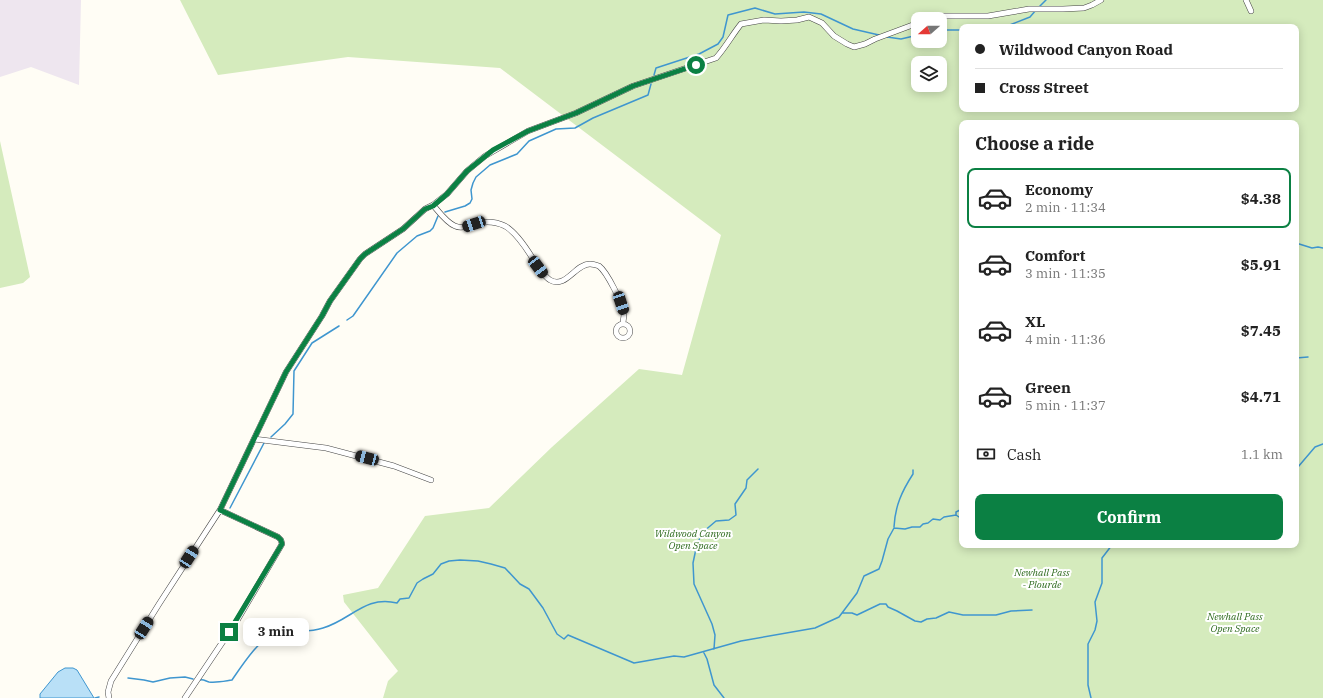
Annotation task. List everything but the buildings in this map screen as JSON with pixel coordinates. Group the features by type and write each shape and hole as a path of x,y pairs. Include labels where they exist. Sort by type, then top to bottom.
{"street":[{"path":"947,16 988,16 1033,9 1084,8 1101,0"},
{"path":"1246,0 1251,12"},
{"path":"109,698 108,692 111,681 220,510 286,372 330,301 365,254 403,229 425,209 433,206 447,194 467,171 493,150 528,131 576,113 633,86 716,58 725,48 729,39 741,24 764,20 797,20 809,17 822,23 834,36 854,47 911,25"},
{"path":"433,206 454,226 462,228 485,222 495,222 511,230 545,276 550,280 563,280 581,266 586,264 592,264 599,267 616,292 621,303 624,315 623,323"},
{"path":"254,439 326,448 394,466 431,480"},
{"path":"185,698 238,619 282,544 281,540 272,534 220,510"}],"shaded area":[{"path":"0,0 81,0 79,85 31,67 0,77"}],"green space":[{"path":"180,0 1323,0 1323,698 383,698 388,681 398,671 344,602 343,595 378,588 425,516 489,508 552,447 639,369 682,375 721,235 500,68 348,57 218,75"},
{"path":"0,141 30,277 23,283 0,288"}],"water":[{"path":"65,668 73,668 77,670 94,698 40,698 40,694 58,672"}],"waterway":[{"path":"1039,7 1046,0"},
{"path":"654,75 656,68 699,54 718,44 723,37 728,15 755,8 775,14 804,12 821,14 853,29 879,35"},
{"path":"1012,24 1030,17 1036,10"},
{"path":"947,30 959,30"},
{"path":"887,37 901,39 911,37"},
{"path":"445,212 470,203 472,199 471,190 476,177 490,165 517,154 529,141 556,129 575,128 593,118 648,95 651,84"},
{"path":"347,320 353,316 397,253 417,236 430,231 433,228 438,216"},
{"path":"1299,244 1312,248 1323,248"},
{"path":"271,437 293,414 294,371 312,343 339,326"},
{"path":"1299,358 1308,357"},
{"path":"230,508 264,443"},
{"path":"1299,466 1315,447 1323,444"},
{"path":"714,649 715,635 712,624 694,584 693,563 697,544 703,532 716,521 729,520 736,515 735,504 746,488 747,480 758,469"},
{"path":"894,527 898,505 902,493 913,474 913,470"},
{"path":"200,680 209,682 232,680 258,645 278,630 287,629 310,631 333,624 367,605 376,602 386,601 397,603 400,599 409,598 417,583 433,574 441,564 449,561 460,560 478,561 505,568 520,584 529,589 543,608 557,634 564,639 568,635 634,663 674,656 684,657 741,641 815,628 839,617 857,593 864,576 879,569 888,539 894,528 905,529 920,527 933,519 940,520 944,517 956,515 956,512 959,510"},
{"path":"1091,698 1088,685 1088,644 1095,630 1097,621 1095,602 1102,583 1102,558 1110,548"},
{"path":"843,613 852,613 857,615 880,604 886,604 888,607 915,621 921,622 927,619 936,618 949,612 963,615 996,615 1011,611 1032,610"},
{"path":"704,653 714,685 724,698"},
{"path":"128,678 153,682 170,678 185,677 193,679"},
{"path":"95,698 99,697"}],"route":[{"path":"229,632 282,544 278,537 220,510 286,372 330,301 360,259 365,254 403,229 425,209 433,206 447,194 476,162 493,150 528,131 576,113 633,86 696,65"}],"park label":[{"name":"Wildwood Canyon Open Space","path":"693,538"},
{"name":"Newhall Pass - Plourde","path":"1042,578"},
{"name":"Newhall Pass Open Space","path":"1235,622"}]}
